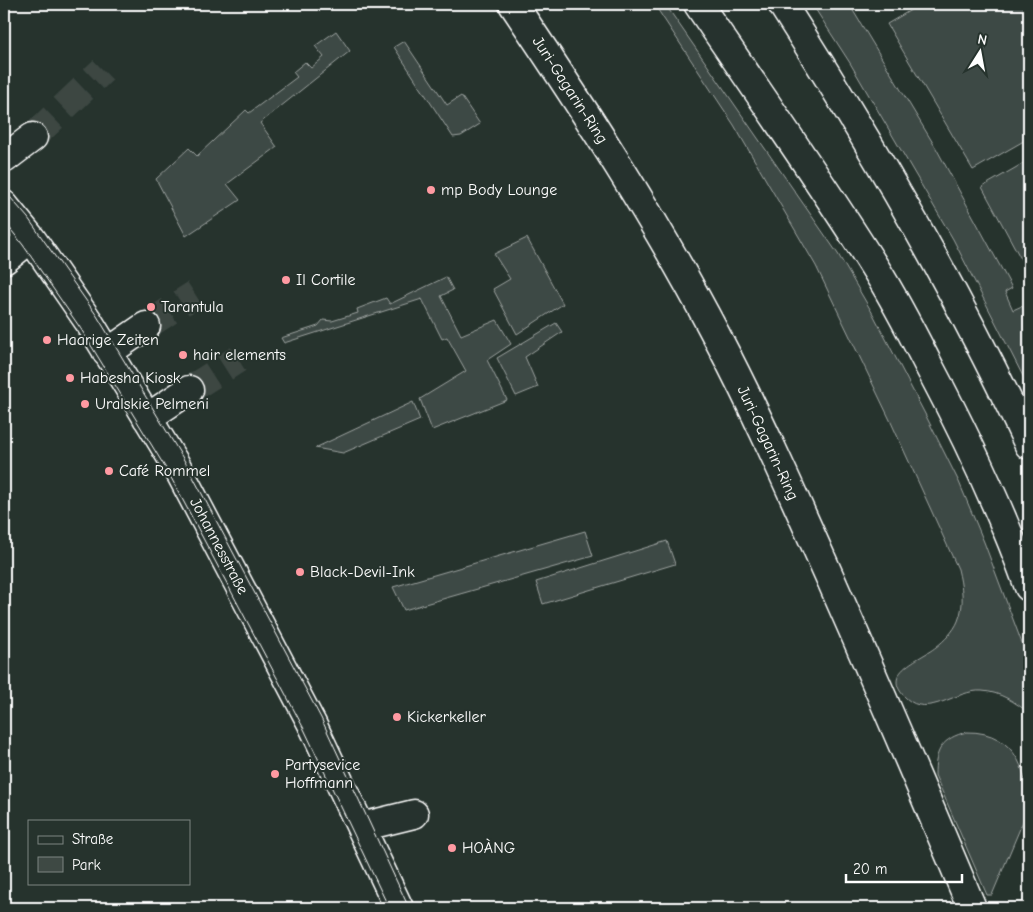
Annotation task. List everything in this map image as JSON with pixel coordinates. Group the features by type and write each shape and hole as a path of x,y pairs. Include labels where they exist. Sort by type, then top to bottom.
{"street":[{"name":"Juri-Gagarin-Ring","path":"513,4 588,116 715,332 787,481 972,908"},
{"path":"698,4 784,129 878,272 952,410 986,482 1029,587"},
{"path":"782,4 824,69 907,207 996,377 1029,445"},
{"path":"4,159 33,136"},
{"name":"Johannesstraße","path":"4,205 31,238 89,322 176,465 312,724 398,908"},
{"path":"4,260 31,238"},
{"path":"107,353 146,326"},
{"path":"148,418 189,390"},
{"path":"361,827 414,814"}],"green space":[{"path":"654,4 665,4 838,254 873,314 959,482 984,542 1029,662 1029,713 1007,698 995,693 972,692 943,702 924,705 915,704 906,698 899,689 897,681 899,674 912,662 939,645 949,636 956,625 962,602 962,588 958,569 890,420 816,266 734,125"},
{"path":"812,4 849,4 936,148 1012,288 1005,292 1013,310 1022,306 1029,320 1029,388 953,239 850,63"},
{"path":"921,4 1029,4 1029,130 1026,133 1029,138 973,170 887,24"},
{"path":"336,31 350,51 260,123 277,147 227,184 240,200 186,236 156,179 189,148 197,156 246,110 249,113 297,77 293,72 305,62 311,68 324,57 315,46"},
{"path":"404,41 447,105 461,96 480,124 461,136 453,137 394,47"},
{"path":"1029,160 1029,271 1028,272 982,187"},
{"path":"527,238 563,304 517,334 493,289 510,279 494,254"},
{"path":"446,277 453,290 441,296 461,335 497,320 511,344 487,360 507,400 432,430 420,399 466,371 447,337 442,339 422,299 284,343 281,338 318,326 323,320 332,321 358,313 357,309 386,298 390,304"},
{"path":"556,323 562,332 525,357 538,387 516,396 497,358"},
{"path":"413,402 420,420 343,453 315,448"},
{"path":"585,531 593,556 404,610 393,587"},
{"path":"667,541 675,564 543,604 536,582"},
{"path":"967,732 984,734 998,739 1009,748 1018,759 1026,788 1024,819 992,895 987,895 935,775 936,759 942,746 951,738"}],"tunnel":[{"path":"33,137 103,70"},
{"path":"146,326 195,294"},
{"path":"189,390 238,359"}],"tram line":[{"path":"4,190 28,218 97,316 184,460 321,718 409,908"},
{"path":"4,221 23,245 81,329 168,472 304,729 389,908"}],"place":[{"name":"mp Body Lounge","path":"431,190"},
{"name":"Il Cortile","path":"286,280"},
{"name":"Tarantula","path":"151,307"},
{"name":"Haarige Zeiten","path":"47,340"},
{"name":"hair elements","path":"183,355"},
{"name":"Habesha Kiosk","path":"70,378"},
{"name":"Uralskie Pelmeni","path":"85,404"},
{"name":"Café Rommel","path":"109,471"},
{"name":"Black-Devil-Ink","path":"300,572"},
{"name":"Kickerkeller","path":"397,717"},
{"name":"Partysevice Hoffmann","path":"275,774"},
{"name":"HOÀNG","path":"452,848"}]}
